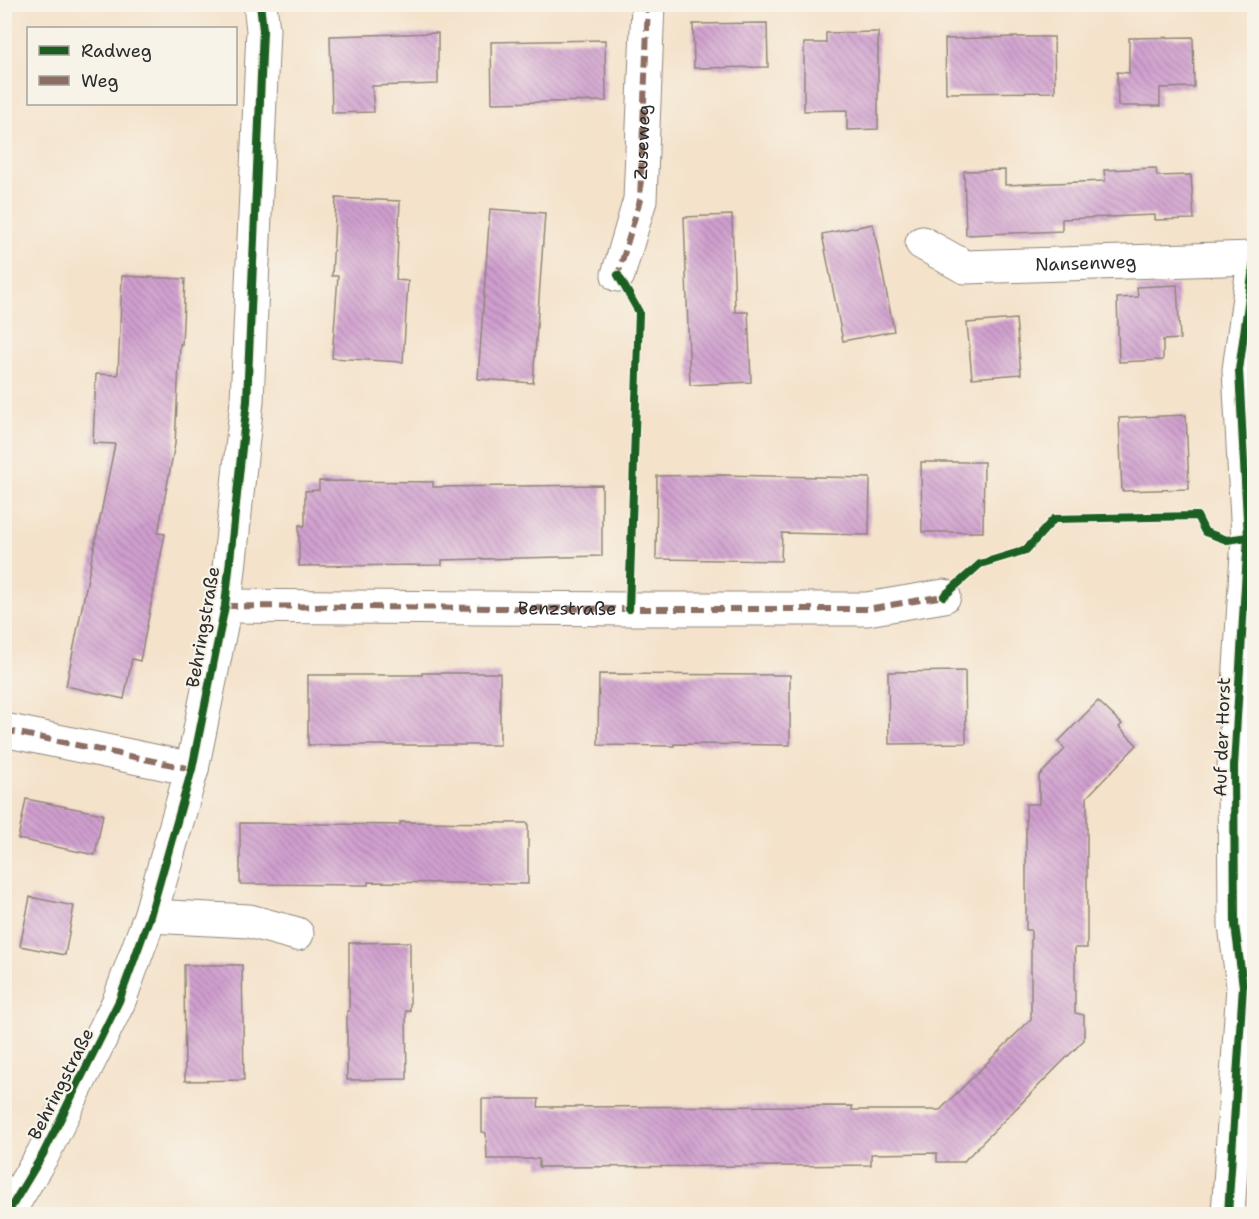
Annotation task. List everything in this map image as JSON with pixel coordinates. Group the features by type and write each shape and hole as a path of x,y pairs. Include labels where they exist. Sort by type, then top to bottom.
{"street":[{"name":"Behringstraße","path":"7,1215 48,1144 119,1001 150,916 192,769 225,606 247,401 263,30 260,4"},
{"name":"Zuseweg","path":"618,275 640,200 648,4"},
{"name":"Nansenweg","path":"922,243 966,267 1254,260"},
{"name":"Auf der Horst","path":"1228,1215 1243,986 1235,925 1234,766 1248,537 1239,370 1254,260"},
{"name":"Benzstraße","path":"225,606 867,609 944,596"},
{"path":"4,730 192,769"},
{"path":"150,916 249,921 297,934"}],"building":[{"path":"767,23 768,67 694,68 693,24"},
{"path":"878,32 878,129 847,130 847,110 804,111 804,43 826,43 826,33"},
{"path":"438,33 438,84 372,86 374,112 332,113 330,36"},
{"path":"1054,37 1055,92 946,93 945,39"},
{"path":"1193,37 1194,87 1160,88 1160,106 1118,106 1117,72 1129,73 1129,38"},
{"path":"605,40 606,101 492,103 491,42"},
{"path":"1156,168 1157,176 1191,175 1194,219 1155,220 1155,215 1062,219 1062,231 966,235 964,171 1005,170 1005,185 1105,181 1104,170"},
{"path":"336,198 400,201 396,280 408,281 403,362 332,358 338,276 332,276"},
{"path":"490,209 545,213 533,383 478,379"},
{"path":"732,215 735,312 748,312 751,382 690,385 684,217"},
{"path":"873,224 894,331 843,341 822,234"},
{"path":"122,276 185,279 175,444 158,533 165,534 140,661 132,659 124,699 66,686 115,444 93,443 96,374 118,375"},
{"path":"1177,285 1180,339 1163,340 1163,360 1119,362 1117,298 1138,297 1137,287"},
{"path":"1016,319 1021,374 972,378 967,323"},
{"path":"1186,415 1189,489 1122,491 1119,418"},
{"path":"921,462 984,462 983,532 922,532"},
{"path":"657,476 870,478 869,535 782,533 781,561 656,559"},
{"path":"319,481 433,482 433,487 602,485 602,556 442,560 442,565 299,566 299,525 305,526 305,491 319,490"},
{"path":"965,671 966,743 889,744 888,672"},
{"path":"422,673 500,673 500,745 308,745 308,675 422,675"},
{"path":"599,674 790,675 790,745 598,745"},
{"path":"1098,701 1122,724 1119,727 1137,745 1087,797 1087,948 1075,948 1075,1013 1084,1015 1084,1040 963,1162 937,1162 937,1153 871,1154 871,1165 539,1167 539,1159 487,1159 486,1133 482,1132 482,1099 539,1099 538,1107 852,1106 852,1110 940,1110 1031,1019 1031,930 1026,930 1026,804 1039,804 1039,776 1065,749 1058,742"},
{"path":"26,799 103,814 95,855 18,839"},
{"path":"400,822 528,823 528,884 368,882 368,885 240,884 240,823 400,825"},
{"path":"30,897 74,906 65,955 20,946"},
{"path":"410,942 410,1011 406,1011 407,1079 347,1080 349,943"},
{"path":"184,965 242,965 244,1080 185,1081"}],"marked path":[{"path":"620,279 618,275 640,200 648,4"},
{"path":"225,606 867,609 944,596 948,592"},
{"path":"4,730 192,769"}],"cycle path":[{"path":"7,1214 43,1154 119,1001 150,916 192,769 225,606 247,401 263,30 260,4"},
{"path":"1228,1214 1243,986 1235,925 1234,766 1248,537 1239,370 1254,261"},
{"path":"618,275 639,312 629,609"},
{"path":"944,596 980,564 1026,550 1054,519 1197,516 1205,532 1227,540 1248,537"}]}
